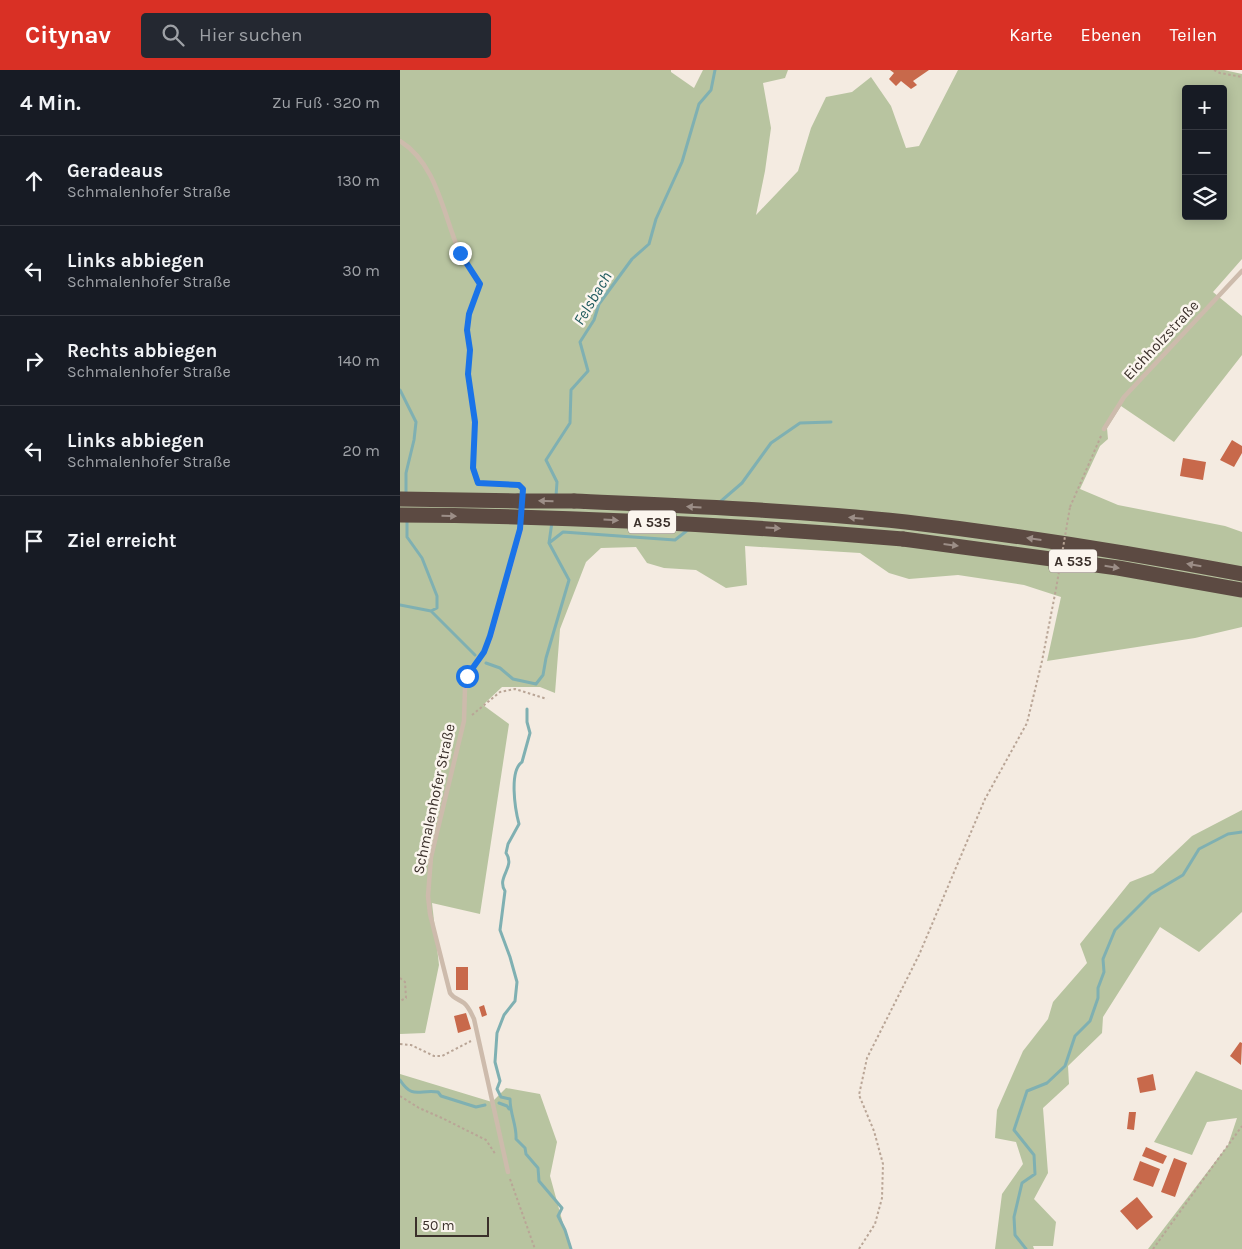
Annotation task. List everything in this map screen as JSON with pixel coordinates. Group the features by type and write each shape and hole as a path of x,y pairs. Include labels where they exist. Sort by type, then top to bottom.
{"highway":[{"name":"A 535","path":"400,499 643,504 905,522 1123,553 1242,574"},
{"name":"A 535","path":"400,515 624,521 772,528 903,539 1108,566 1242,590"}],"lane":[{"name":"Schmalenhofer Straße","path":"400,141 420,158 430,176 460,253 480,284 469,314 467,330 470,350 468,374 475,422 473,468 478,483 519,485 523,489 520,529 490,636 484,652 467,676 464,688 464,721 431,858 428,896 430,914 450,993 470,1010 479,1040 508,1172"},
{"name":"Eichholzstraße","path":"1104,429 1124,397 1242,271"}],"path":[{"path":"1214,70 1242,77"},
{"path":"859,1249 875,1224 882,1198 882,1164 874,1130 859,1095 867,1058 918,955 986,799 1027,724 1056,589 1070,507 1104,429"},
{"path":"464,721 500,692 515,689 547,699"},
{"path":"400,978 405,982 407,993 406,998 400,1001"},
{"path":"400,1044 411,1045 434,1056 442,1056 470,1041 479,1040"},
{"path":"400,1096 419,1108 486,1140 497,1156"},
{"path":"1153,1249 1242,1126"},
{"path":"508,1172 535,1249"}],"green space":[{"path":"400,70 671,70 671,72 694,88 703,70 788,70 785,78 763,83 771,128 756,215 798,171 811,128 826,97 852,92 871,77 891,106 906,148 919,146 958,70 1224,70 1242,74 1242,259 1213,292 1242,316 1242,355 1174,442 1121,406 1107,428 1108,439 1100,446 1080,489 1118,505 1225,526 1242,532 1242,627 1195,638 1047,661 1061,597 1024,585 958,575 909,579 889,573 860,553 745,546 747,585 726,588 696,570 664,568 647,563 636,547 601,548 586,562 560,629 555,693 540,687 502,687 483,705 509,724 480,914 432,903 439,965 425,1033 400,1034"},
{"path":"1242,810 1242,912 1199,952 1160,927 1103,1017 1102,1033 1068,1066 1069,1084 1043,1108 1048,1173 1034,1199 1056,1222 1053,1246 1033,1246 1034,1249 995,1249 1002,1194 1023,1164 1016,1142 995,1138 997,1110 1023,1051 1048,1019 1053,1002 1087,963 1080,944 1130,882 1153,873 1192,836"},
{"path":"1196,1071 1242,1090 1242,1249 1148,1249 1228,1145 1237,1118 1207,1122 1192,1155 1154,1142"},
{"path":"400,1074 492,1102 506,1088 540,1094 557,1142 550,1176 570,1249 400,1249"}],"building":[{"path":"890,70 929,70 913,81 917,85 911,89 901,81 896,86 889,79 894,73"},
{"path":"1232,440 1242,446 1242,453 1234,467 1220,460"},
{"path":"1183,458 1206,462 1203,480 1180,476"},
{"path":"456,967 468,967 468,990 456,990"},
{"path":"484,1005 487,1015 482,1017 479,1007"},
{"path":"466,1013 471,1029 458,1033 454,1016"},
{"path":"1240,1042 1242,1043 1241,1065 1230,1056"},
{"path":"1153,1074 1156,1090 1140,1093 1137,1078"},
{"path":"1129,1112 1136,1112 1134,1130 1127,1129"},
{"path":"1146,1147 1167,1156 1163,1164 1142,1156"},
{"path":"1174,1158 1187,1163 1175,1197 1161,1192"},
{"path":"1140,1161 1160,1169 1153,1187 1133,1180"},
{"path":"1137,1197 1153,1217 1137,1230 1120,1211"}],"waterway":[{"name":"Felsbach","path":"556,496 557,482 546,460 570,423 571,390 588,371 580,342 594,320 599,304 632,259 649,244 656,219 682,162 699,104 711,90 715,70"},
{"path":"400,390 416,422 414,440 406,473 406,494"},
{"path":"720,502 742,483 771,443 800,423 831,422"},
{"path":"407,521 407,537 422,558 437,596 437,608 431,611"},
{"name":"Felsbach","path":"486,663 500,668 513,679 536,684 543,675 546,658 569,580 549,543 552,522"},
{"path":"549,543 563,532 675,540 689,529"},
{"path":"400,605 431,611 475,655"},
{"path":"527,709 527,722 530,733 522,762 515,773 514,782 519,824 508,844 506,853 509,863 503,881 505,891 500,930 517,982 515,1001 504,1015 497,1033 495,1062 500,1081 497,1089 501,1097 510,1099 516,1139 525,1148 526,1154 538,1168 539,1181 562,1208 558,1216 571,1249"},
{"path":"1026,1249 1015,1235 1014,1217 1022,1183 1035,1174 1034,1155 1014,1130 1027,1091 1047,1083 1065,1066 1075,1036 1090,1021 1104,972 1103,959 1115,930 1151,894 1183,875 1199,849 1228,834 1242,832"},
{"path":"400,1080 413,1092 438,1092 441,1096 476,1107 485,1105"},
{"path":"499,1103 507,1106 509,1109"}],"route":[{"path":"460,253 480,284 469,314 467,330 470,350 469,390 475,422 473,468 478,483 519,485 523,489 520,529 490,636 484,652 467,676"}]}
